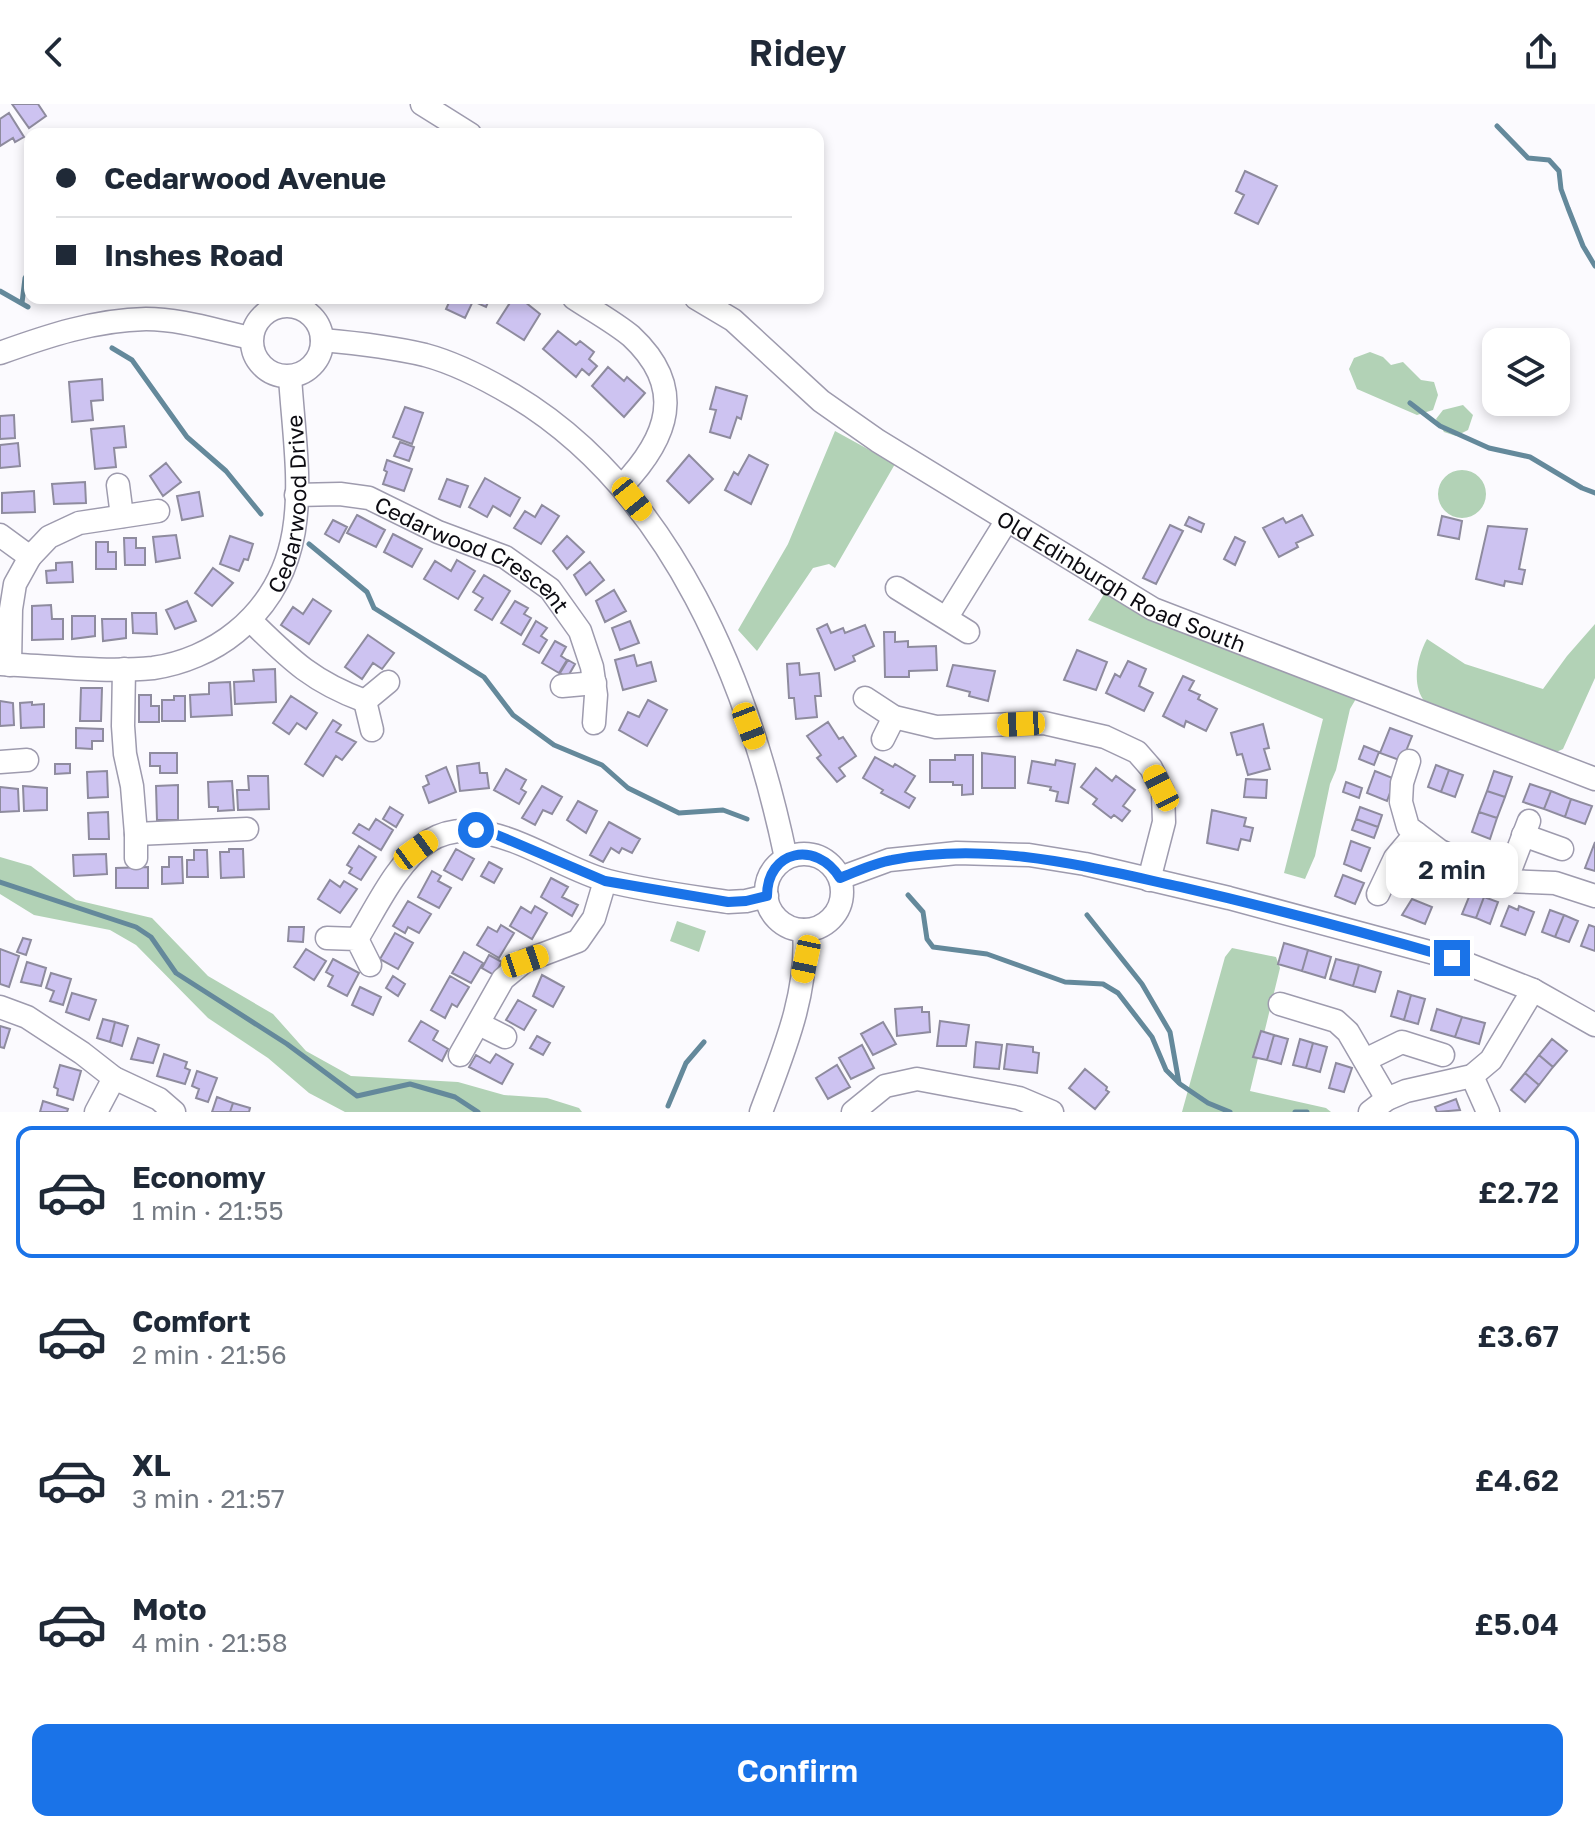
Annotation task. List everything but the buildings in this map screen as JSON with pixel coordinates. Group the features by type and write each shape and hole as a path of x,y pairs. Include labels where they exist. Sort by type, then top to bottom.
{"street":[{"path":"422,104 460,128"},
{"path":"583,304 630,336 648,357 662,383 665,412 660,435 636,472 622,486"},
{"name":"Old Edinburgh Road South","path":"706,304 733,320 821,401 878,441 1153,609 1595,779"},
{"path":"288,306 312,316 320,327 322,340 320,353 313,365 303,373 290,377 266,370 252,351 251,338 255,325 263,315 275,308 288,306"},
{"path":"0,353 83,326 147,319 251,338"},
{"path":"322,340 425,355 497,385 559,425 585,446 622,486 662,540 710,628 759,753 786,858"},
{"name":"Cedarwood Drive","path":"158,511 79,523 49,537 30,557 15,584 5,665 124,669 155,667 208,651 250,620 280,581 291,553 296,526 290,377"},
{"path":"118,485 122,516"},
{"name":"Cedarwood Crescent","path":"296,495 340,494 369,498 438,532 505,557 550,589 580,631 592,667 595,683 594,723"},
{"path":"947,617 1007,520"},
{"path":"0,535 30,557"},
{"path":"897,588 968,632"},
{"name":"Cedarwood Drive","path":"250,620 311,676 365,701"},
{"path":"124,669 123,726 132,786 136,858"},
{"path":"372,730 365,701 388,682"},
{"path":"562,686 595,683"},
{"path":"865,698 894,717 936,727 1044,723 1105,737 1137,752 1151,768 1163,792 1164,822 1149,880"},
{"path":"883,739 894,717"},
{"path":"0,762 27,760"},
{"path":"1409,761 1402,783 1401,802 1412,830 1440,851 1506,881 1555,883 1595,896"},
{"path":"1506,881 1526,828 1562,849"},
{"path":"136,834 247,829"},
{"path":"357,939 416,850 431,839 460,830 497,835 605,881 728,902 767,896"},
{"path":"1378,894 1412,830"},
{"path":"840,878 889,860 957,853 1029,855 1085,864 1384,938 1452,958 1533,990 1595,1025"},
{"path":"799,854 823,859 840,878 842,890 835,913 827,922 804,930 793,928 775,916 767,896 771,874 786,858 799,854"},
{"path":"460,1055 503,979 513,969 525,961 578,941 594,918 605,881"},
{"path":"761,1112 791,1032 806,959 804,930"},
{"path":"327,938 357,939"},
{"path":"357,939 370,965"},
{"path":"1280,1004 1336,1021 1348,1032 1365,1060 1378,1106 1406,1091 1472,1076 1491,1060 1533,990"},
{"path":"0,1007 27,1017 114,1078 159,1099 174,1112"},
{"path":"479,1024 505,1037"},
{"path":"1365,1060 1402,1042 1443,1055"},
{"path":"1472,1076 1488,1112"},
{"path":"96,1112 114,1078"},
{"path":"853,1112 885,1086 917,1079 1019,1098 1052,1112"}],"green space":[{"path":"1370,352 1383,357 1391,365 1403,362 1421,380 1434,382 1438,395 1433,410 1417,415 1357,389 1349,369 1354,358"},
{"path":"1463,405 1473,415 1468,430 1456,436 1444,432 1436,419 1443,410"},
{"path":"835,431 895,464 835,568 829,564 813,568 757,651 738,630 788,544"},
{"path":"1462,470 1479,477 1486,494 1479,511 1462,518 1445,511 1438,494 1445,477"},
{"path":"1106,591 1357,697 1350,709 1315,856 1305,879 1284,873 1323,719 1088,620"},
{"path":"1595,624 1595,678 1563,749 1554,753 1425,702 1418,688 1420,654 1427,639 1465,664 1543,689"},
{"path":"0,857 31,866 76,900 152,918 208,976 273,1014 306,1051 351,1076 458,1082 504,1095 547,1098 579,1108 582,1112 345,1112 309,1093 268,1058 208,1018 136,945 110,930 34,915 0,894"},
{"path":"677,921 706,931 699,952 670,941"},
{"path":"1232,948 1276,957 1280,968 1250,1091 1326,1108 1331,1112 1182,1112 1225,957"}],"waterway":[{"path":"1497,126 1528,158 1549,160 1559,171 1568,208 1583,246 1595,266"},
{"path":"22,303 24,286"},
{"path":"0,291 28,307"},
{"path":"112,348 132,360 187,437 226,471 261,514"},
{"path":"1410,403 1440,426 1489,448 1530,457 1595,493"},
{"path":"309,544 367,592 374,608 484,677 513,715 554,745 602,765 628,788 679,813 723,810 747,819"},
{"path":"0,882 136,927 151,937 176,973 287,1044 357,1096 410,1084 455,1097 478,1112"},
{"path":"908,895 923,912 927,939 933,947 987,954 1065,982 1103,984 1118,993 1152,1037 1166,1070 1208,1103 1230,1112"},
{"path":"1087,915 1142,984 1170,1032 1179,1083"},
{"path":"668,1106 686,1063 704,1042"},
{"path":"1295,1112 1307,1112"}],"route":[{"path":"476,830 497,835 605,881 728,902 767,896 767,885 777,865 799,854 823,859 840,878 889,860 957,853 1029,855 1085,864 1229,898 1452,958"}]}
